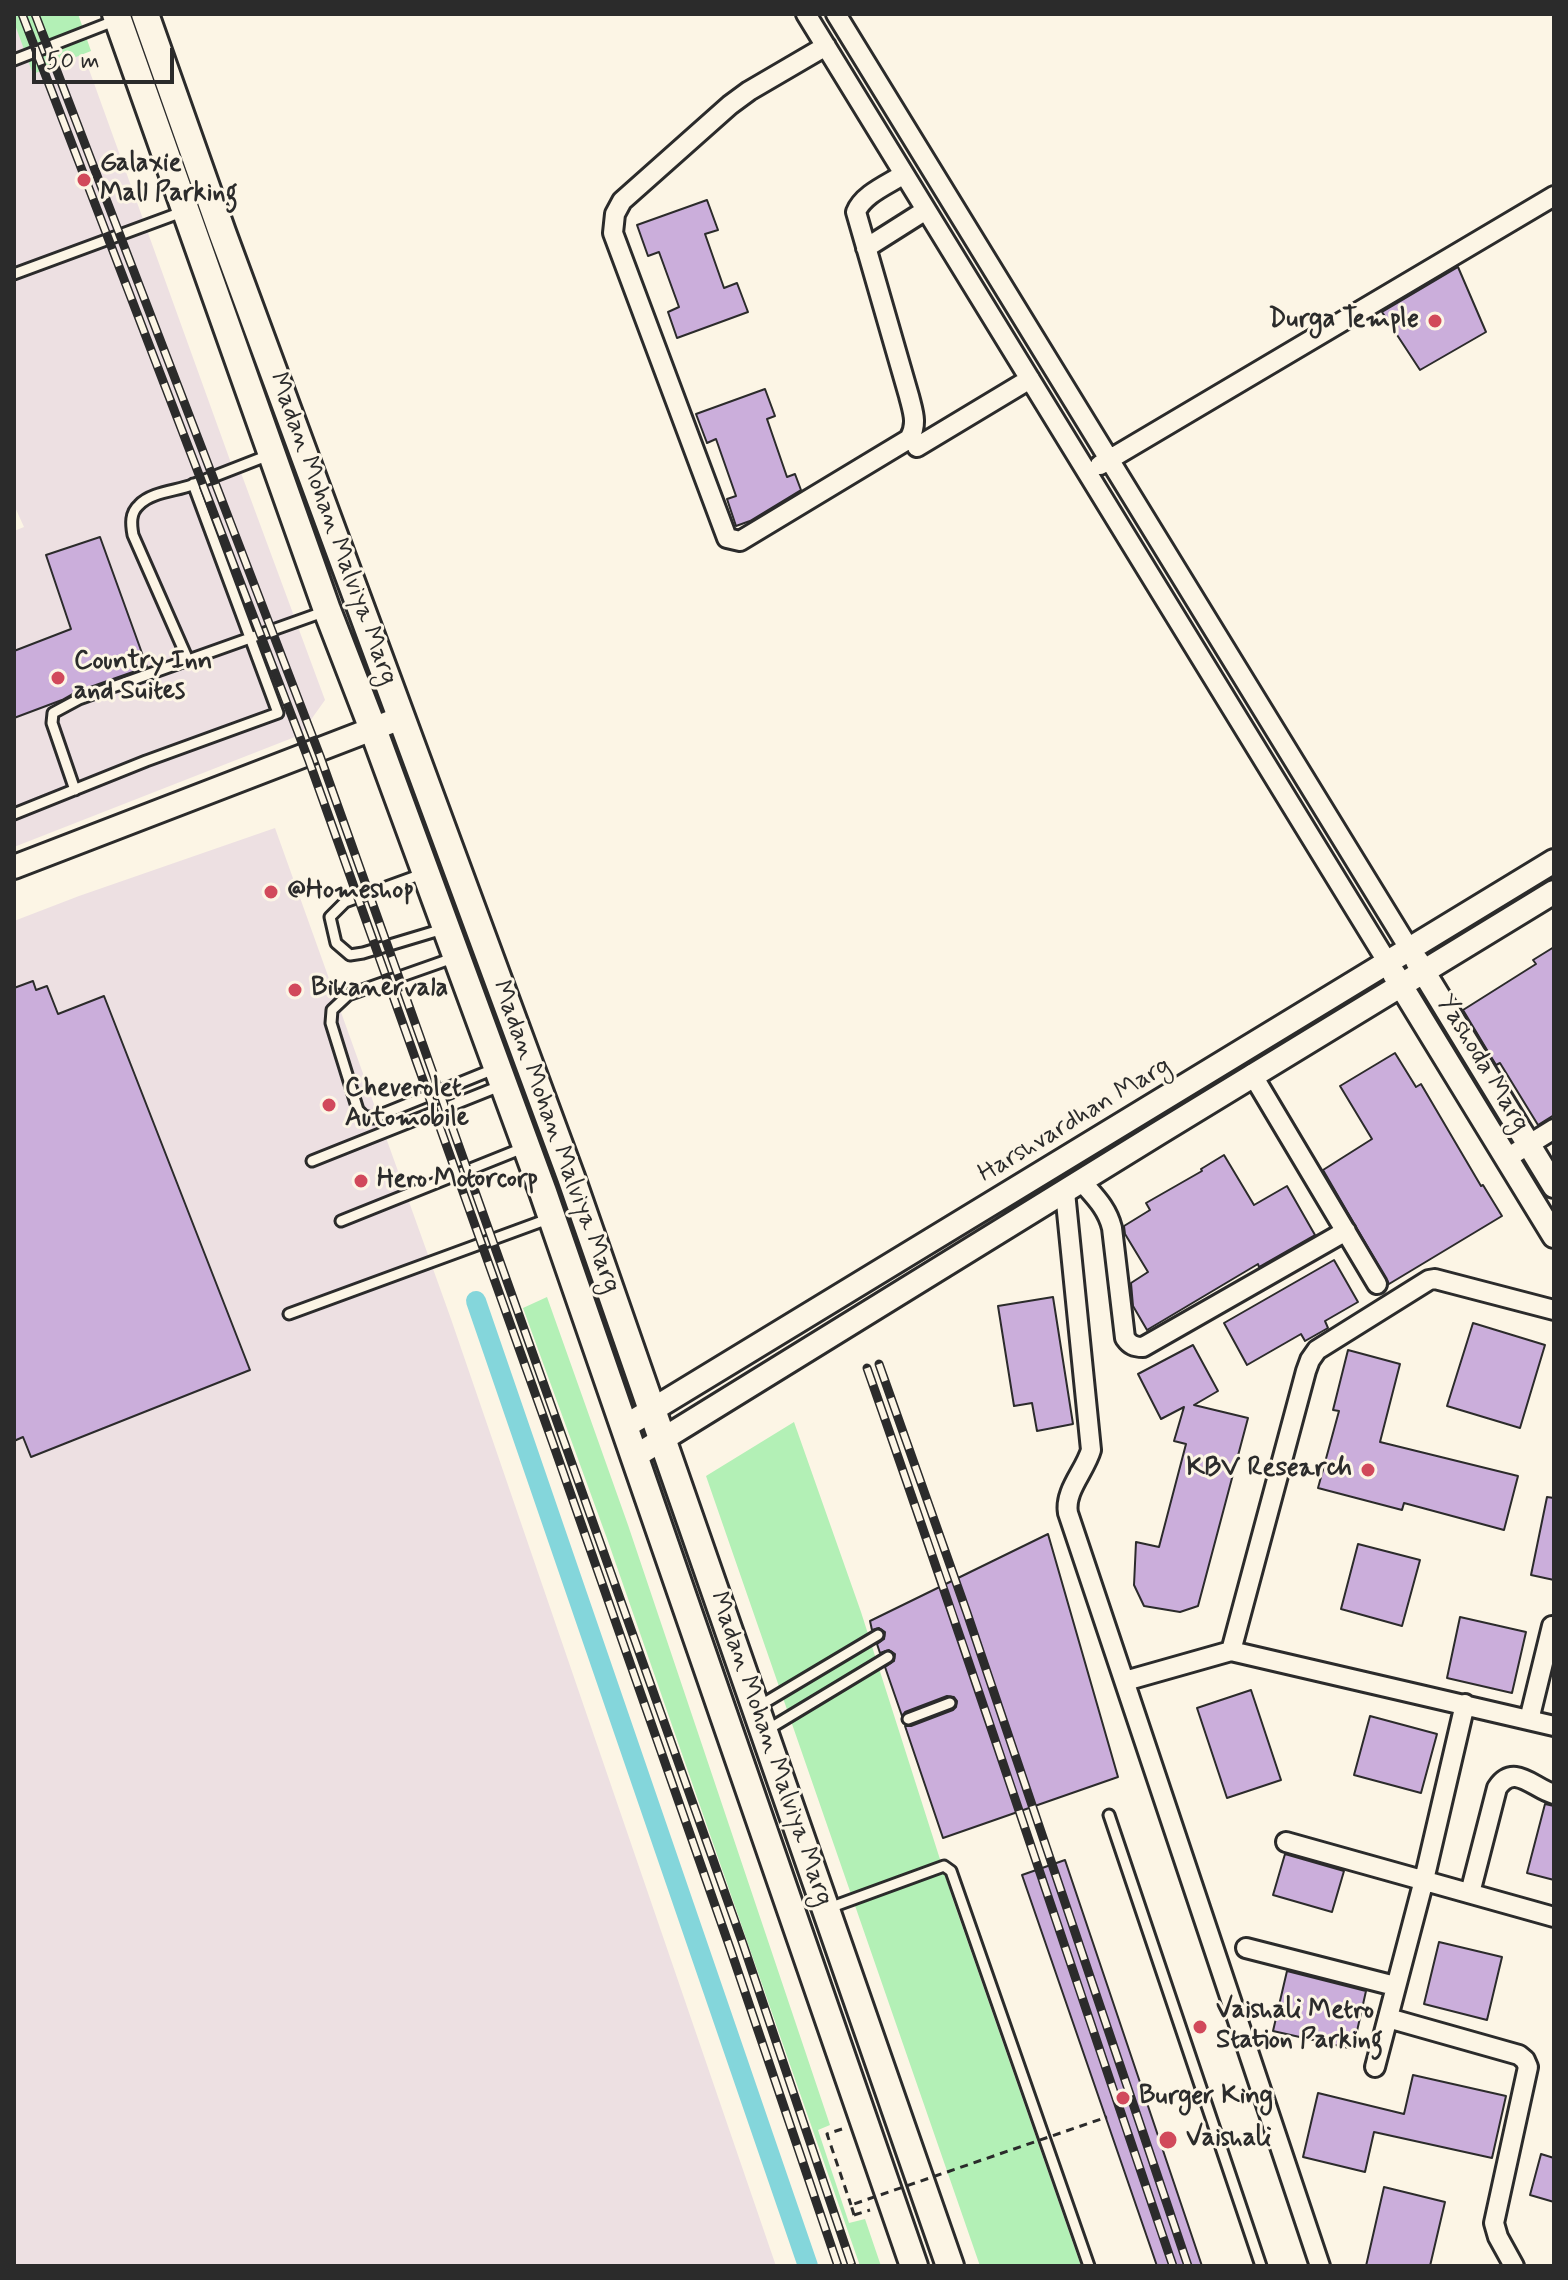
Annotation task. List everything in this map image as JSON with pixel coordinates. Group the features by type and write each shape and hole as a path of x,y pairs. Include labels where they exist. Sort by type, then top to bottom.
{"main road":[{"name":"Madan Mohan Malviya Marg","path":"116,17 327,610 526,1147 914,2266"},
{"name":"Madan Mohan Malviya Marg","path":"150,17 222,232 571,1177 950,2266"}],"street":[{"path":"836,14 1410,950"},
{"path":"810,16 1388,963"},
{"path":"826,46 730,105 622,201 615,214 613,233 727,538 740,541 909,439 914,430 909,396 856,212 859,205 904,174"},
{"path":"1087,473 1554,196"},
{"path":"866,248 926,210"},
{"path":"917,447 1030,379"},
{"path":"14,867 401,718"},
{"name":"Harshvardhan Marg","path":"624,1427 1554,861"},
{"name":"Harshvardhan Marg","path":"634,1457 1252,1074 1554,892"},
{"name":"Yashoda Marg","path":"1410,950 1554,1186"},
{"name":"Yashoda Marg","path":"1388,963 1554,1236"},
{"path":"1252,1074 1377,1284"},
{"path":"1507,1158 1554,1129"},
{"path":"1074,1187 1108,1214 1125,1338 1135,1347 1143,1347 1346,1231"},
{"path":"1074,1187 1091,1450 1067,1507 1320,2266"},
{"path":"1231,1651 1306,1371 1317,1350 1429,1280 1554,1310"},
{"path":"1529,1720 1552,1626"},
{"path":"1125,1681 1231,1651 1554,1726"},
{"path":"1375,2067 1424,1880 1465,1704"},
{"path":"1470,1893 1497,1788 1503,1780 1511,1776 1532,1782 1545,1792 1554,1794"},
{"path":"1286,1842 1554,1917"},
{"path":"1246,1948 1395,1986"},
{"path":"1388,2018 1519,2055 1525,2060 1528,2067 1494,2223 1514,2266"}],"lane":[{"path":"14,60 116,17"},
{"path":"14,274 185,211"},
{"path":"188,660 133,535 133,512 140,503 152,497 272,454"},
{"path":"14,814 278,713 193,484"},
{"path":"75,790 52,723 53,713 79,699 327,610"},
{"path":"426,873 345,902 330,917 336,943 350,955 446,928"},
{"path":"457,957 348,995 332,1010 331,1023 358,1110 364,1116 373,1118 500,1076"},
{"path":"312,1161 500,1076"},
{"path":"341,1221 526,1147"},
{"path":"289,1314 551,1218"},
{"path":"760,1719 878,1635"},
{"path":"760,1719 888,1657"},
{"path":"908,1719 950,1703"},
{"path":"1109,1815 1261,2266"},
{"path":"826,1909 944,1866 951,1871 1089,2266"}],"path":[{"path":"851,2205 1107,2117"},
{"path":"827,2134 854,2215"}],"shaded area":[{"path":"14,14 69,14 231,463 237,462 325,700 300,735 14,847 14,531 24,527 14,505"},
{"path":"275,828 451,1319 776,2266 14,2266 14,921"}],"green space":[{"path":"14,14 78,14 91,51 33,74 14,22"},
{"path":"547,1297 628,1525 830,2125 818,2130 849,2223 865,2219 881,2266 860,2266 609,1544 523,1308"},
{"path":"794,1422 861,1612 953,1900 1081,2266 980,2266 706,1476"}],"building":[{"path":"707,200 718,230 705,234 724,288 737,283 748,312 677,338 668,312 679,307 659,252 648,256 637,225"},
{"name":"Durga Temple","path":"1458,267 1486,332 1420,370 1382,312"},
{"path":"765,389 775,416 767,419 787,477 795,474 801,490 750,521 736,526 727,499 736,496 716,439 707,443 696,414"},
{"path":"100,537 147,667 14,718 14,651 71,629 46,555"},
{"path":"1554,947 1554,1115 1538,1125 1500,1063 1496,1065 1463,1010 1536,964 1533,960"},
{"path":"33,981 36,990 47,986 58,1014 104,996 250,1370 31,1457 23,1437 14,1441 14,988"},
{"path":"1395,1053 1416,1087 1421,1084 1502,1216 1389,1284 1323,1170 1372,1139 1340,1086"},
{"path":"1224,1155 1254,1205 1287,1186 1315,1235 1259,1267 1258,1264 1147,1330 1133,1306 1131,1283 1148,1272 1125,1234 1124,1226 1150,1210 1146,1203"},
{"path":"1334,1260 1358,1302 1325,1321 1328,1328 1305,1341 1301,1334 1247,1365 1224,1323"},
{"path":"1053,1297 1073,1424 1037,1431 1032,1403 1014,1406 998,1306"},
{"path":"1473,1323 1545,1345 1520,1428 1447,1406"},
{"path":"1193,1345 1218,1391 1194,1405 1248,1418 1198,1606 1180,1612 1144,1606 1134,1585 1136,1542 1159,1547 1186,1444 1174,1441 1184,1407 1161,1419 1138,1374"},
{"path":"1348,1350 1400,1364 1380,1442 1518,1476 1504,1530 1404,1503 1402,1510 1318,1488 1339,1411 1333,1410"},
{"path":"1547,1497 1554,1498 1554,1580 1531,1575"},
{"path":"1048,1534 1118,1777 943,1838 905,1726 953,1710 957,1701 947,1696 905,1712 902,1716 885,1667 894,1661 895,1654 889,1650 880,1653 877,1644 884,1639 885,1632 879,1628 872,1630 870,1621"},
{"path":"1358,1544 1420,1560 1402,1626 1341,1609"},
{"path":"1460,1617 1526,1632 1512,1693 1447,1678"},
{"path":"1251,1690 1281,1780 1227,1798 1197,1708"},
{"path":"1370,1716 1437,1734 1421,1793 1354,1775"},
{"path":"1545,1804 1554,1806 1554,1880 1527,1873"},
{"path":"1285,1854 1344,1871 1332,1912 1273,1895"},
{"name":"Vaishali","path":"1065,1860 1202,2266 1157,2266 1022,1875"},
{"path":"1439,1942 1502,1957 1487,2020 1424,2004"},
{"path":"1287,1971 1366,1991 1353,2049 1273,2031"},
{"path":"1413,2075 1506,2096 1492,2158 1374,2132 1365,2172 1303,2157 1318,2093 1404,2114"},
{"path":"1541,2154 1554,2158 1554,2202 1530,2195"},
{"path":"1384,2187 1445,2202 1430,2266 1366,2266"}],"waterway":[{"path":"476,1301 808,2266"}],"railway":[{"path":"22,14 309,761 556,1452 838,2266"},
{"path":"35,14 320,756 743,1944 852,2266"},
{"path":"879,1364 967,1613 1188,2266"},
{"path":"867,1368 1173,2266"}],"place":[{"name":"Galaxie Mall Parking","path":"84,180"},
{"name":"Durga Temple","path":"1435,321"},
{"name":"Country Inn and Suites","path":"58,678"},
{"name":"@Homeshop","path":"271,892"},
{"name":"Bikanervala","path":"295,990"},
{"name":"Cheverolet Automobile","path":"329,1105"},
{"name":"Hero Motorcorp","path":"361,1181"},
{"name":"KBV Research","path":"1368,1470"},
{"name":"Vaishali Metro Station Parking","path":"1200,2027"},
{"name":"Burger King","path":"1123,2098"},
{"name":"Vaishali","path":"1168,2140"}]}
